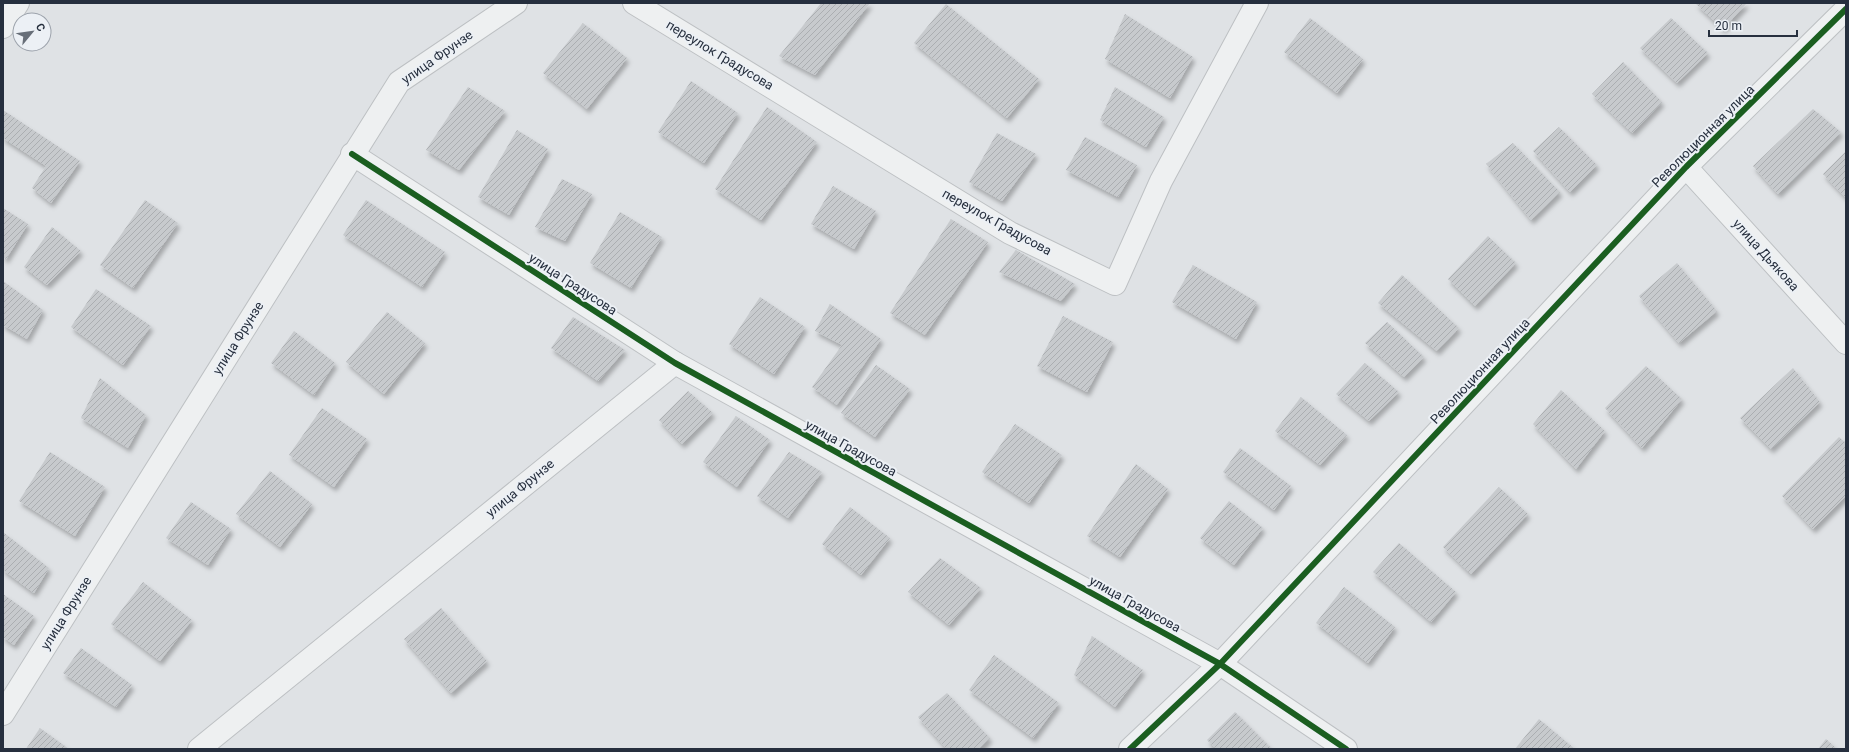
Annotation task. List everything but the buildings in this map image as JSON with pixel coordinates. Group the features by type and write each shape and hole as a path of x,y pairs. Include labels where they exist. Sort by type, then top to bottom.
{"street":[{"path":"3,27 18,3"},
{"name":"улица Фрунзе","path":"3,714 352,154 399,82 516,3"},
{"name":"переулок Градусова","path":"634,3 1010,233 1114,284 1160,182 1257,3"},
{"name":"Революционная улица","path":"1130,749 1220,664 1686,167 1846,9"},
{"name":"улица Градусова","path":"352,154 674,363 1220,664 1346,749"},
{"name":"улица Дьякова","path":"1686,167 1846,342"},
{"name":"улица Фрунзе","path":"199,749 674,363"}],"cycle path":[{"path":"1130,749 1220,664 1686,167 1846,9"},
{"path":"352,154 675,363 1220,664 1346,749"}]}
